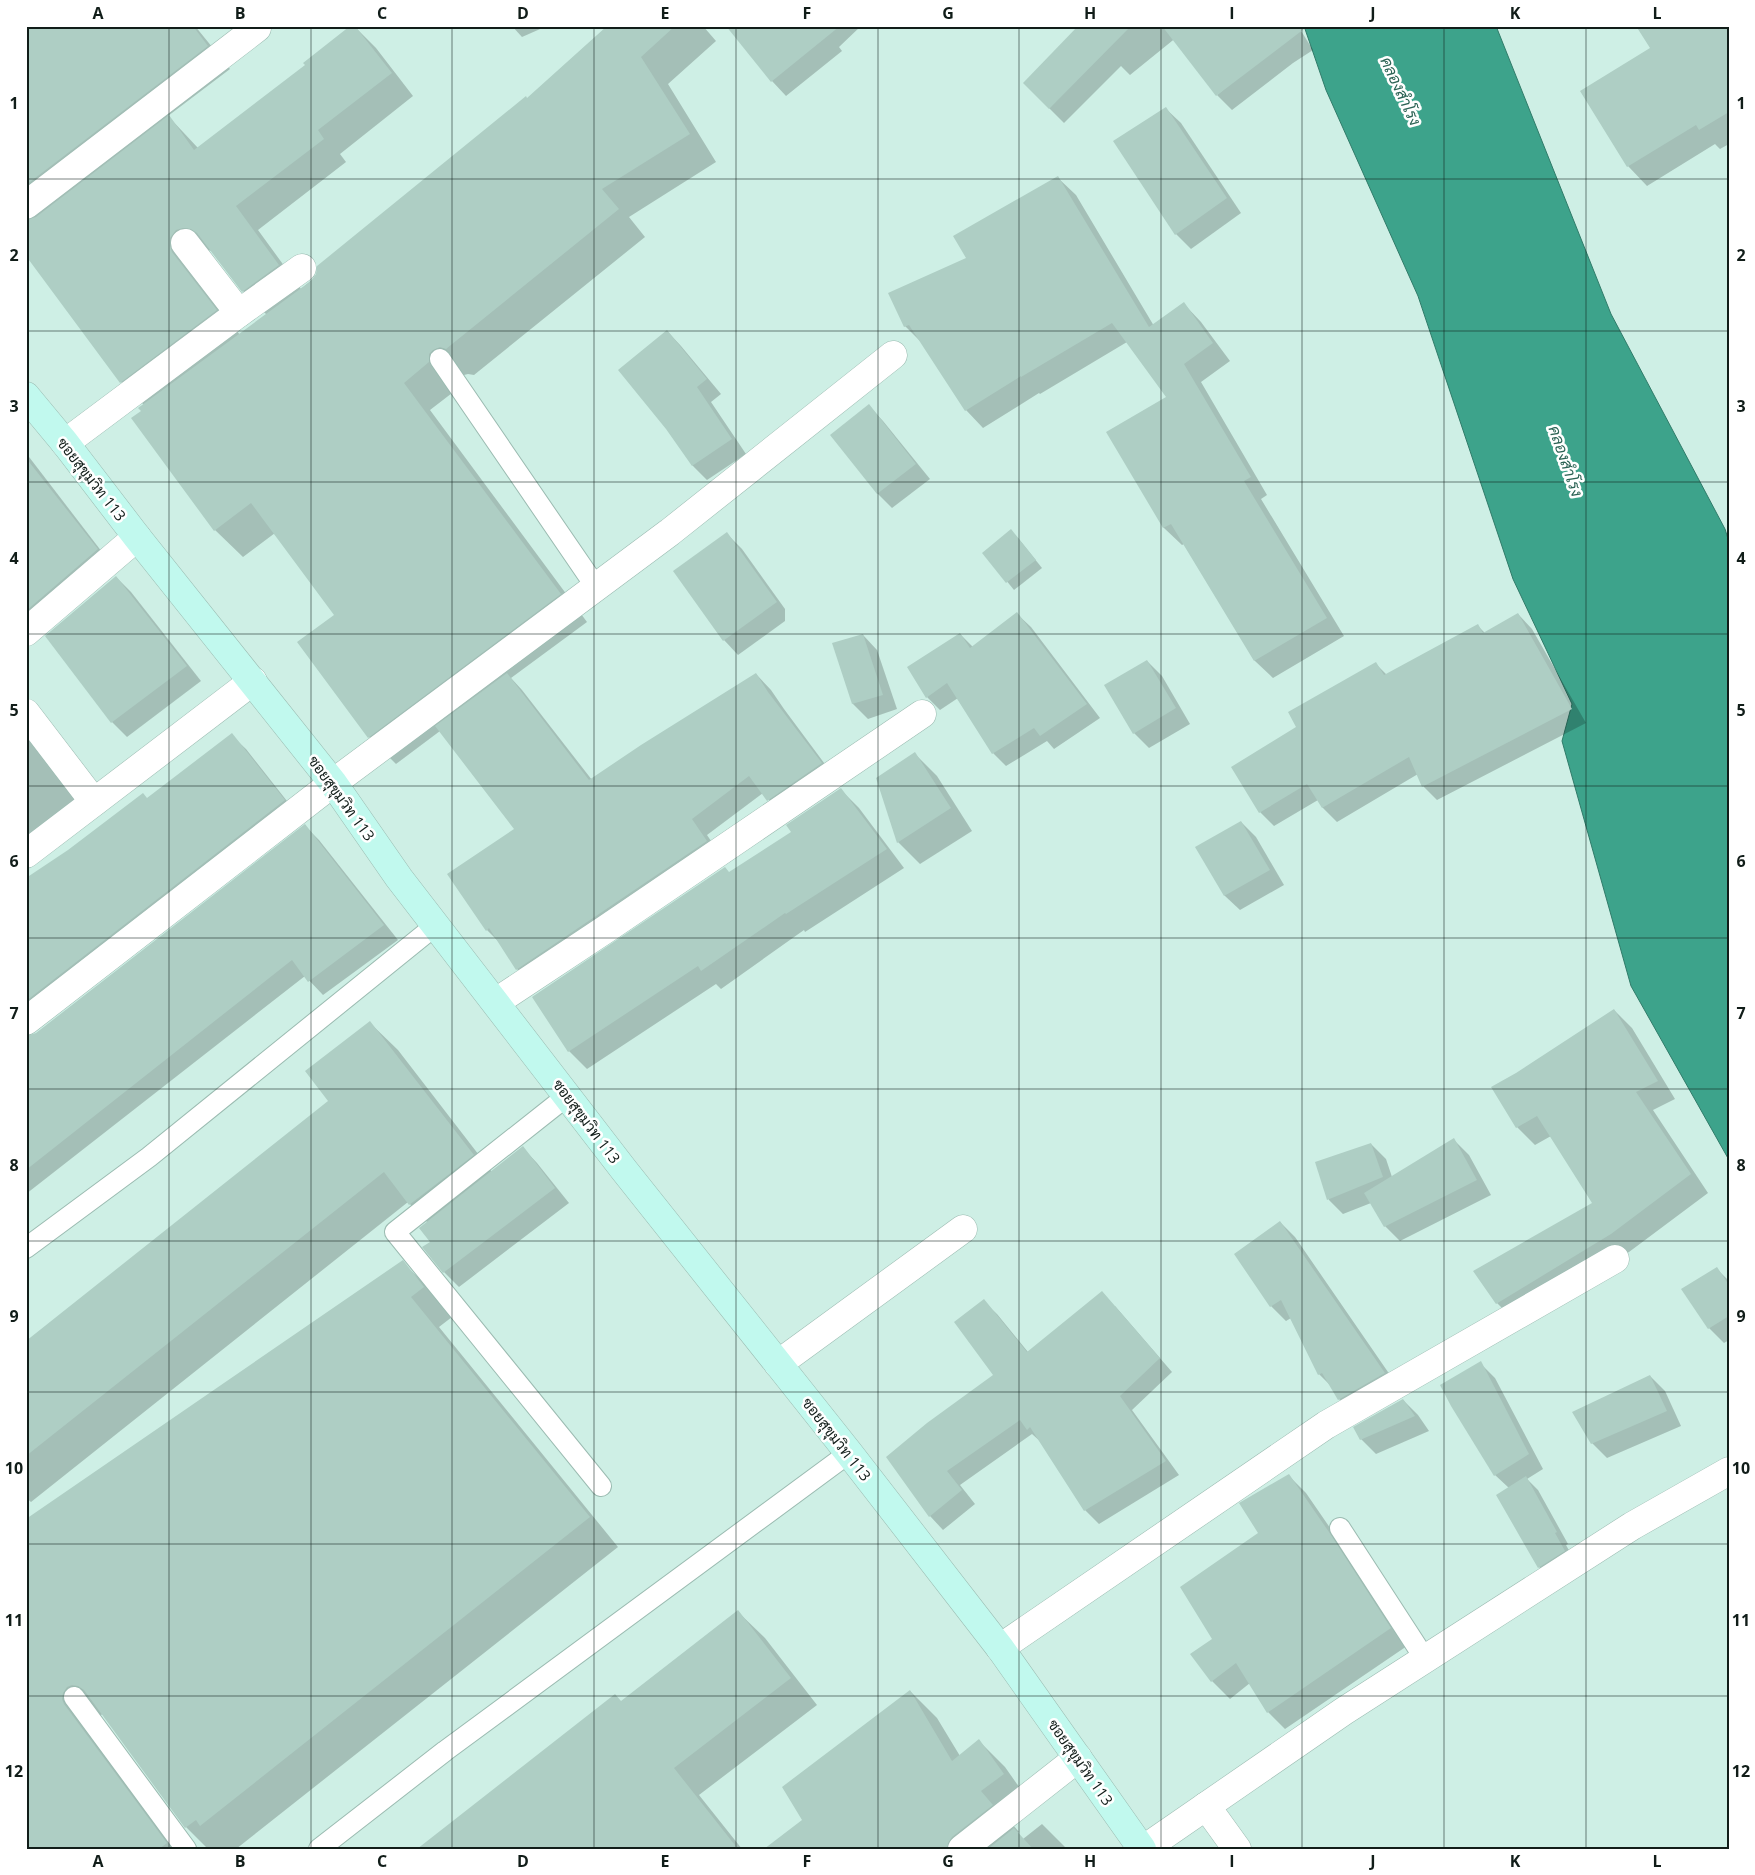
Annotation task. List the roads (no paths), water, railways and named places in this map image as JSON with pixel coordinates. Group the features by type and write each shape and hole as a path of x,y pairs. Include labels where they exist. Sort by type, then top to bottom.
{"main road":[{"name":"ซอยสุขุมวิท 113","path":"26,396 333,783 399,878 567,1096 849,1453 1000,1648 1143,1849"}],"street":[{"path":"26,205 257,28"},
{"path":"185,243 238,313"},
{"path":"65,443 238,313 302,268"},
{"path":"26,1021 333,783 670,532 893,355"},
{"path":"26,632 137,537"},
{"path":"26,854 253,682"},
{"path":"26,713 94,802"},
{"path":"496,1002 922,714"},
{"path":"778,1364 963,1229"},
{"path":"1000,1648 1326,1425 1615,1259"},
{"path":"1143,1849 1344,1711 1632,1526 1729,1471"},
{"path":"962,1849 1078,1758"},
{"path":"1206,1806 1237,1849"}],"lane":[{"path":"440,359 596,587"},
{"path":"26,1248 149,1157 436,925"},
{"path":"567,1096 395,1232 601,1486"},
{"path":"319,1849 445,1751 849,1453"},
{"path":"1340,1528 1425,1659"},
{"path":"74,1697 186,1849"}],"water":[{"name":"คลองสำโรง","path":"1304,26 1496,26 1611,314 1725,529 1729,542 1729,1160 1631,986 1562,741 1572,704 1513,579 1418,296 1326,90"}]}
